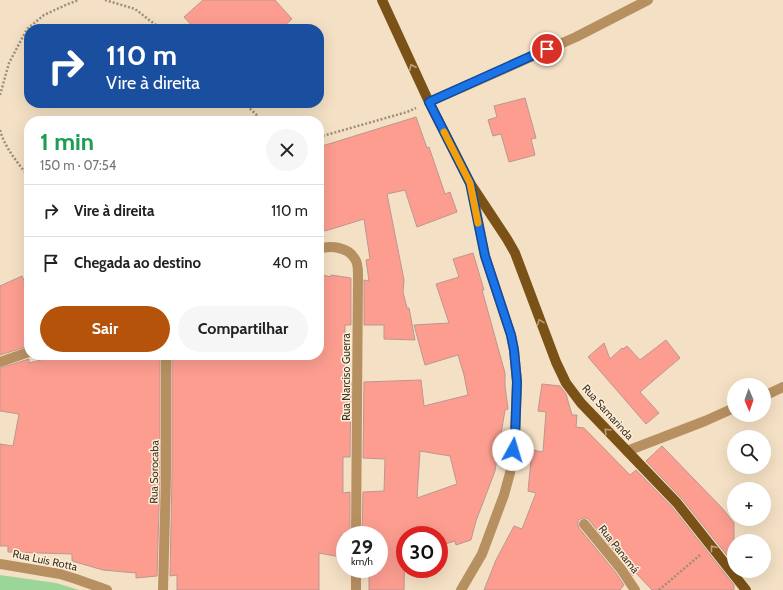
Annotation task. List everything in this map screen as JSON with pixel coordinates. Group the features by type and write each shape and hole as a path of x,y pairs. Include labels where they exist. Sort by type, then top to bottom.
{"main road":[{"name":"Rua Samarinda","path":"382,0 429,102 470,183 515,253 556,362 566,383 580,403 677,503 746,590"}],"street":[{"path":"429,102 576,37 648,0"},
{"path":"461,590 482,554 504,495 510,473 515,438 517,382 511,335 485,256 470,183"},
{"name":"Rua Narciso Guerra","path":"324,248 341,248 348,252 356,259 358,275 356,526"},
{"path":"0,362 24,354"},
{"name":"Rua Sorocaba","path":"163,590 166,476 166,360"},
{"path":"771,393 783,388"},
{"path":"627,451 706,421 727,411"},
{"name":"Rua Panamá","path":"584,524 621,569 636,590"},
{"name":"Rua Luis Rotta","path":"0,564 60,574 107,590"},
{"path":"356,578 356,590"}],"path":[{"path":"33,24 44,15 78,0"},
{"path":"106,0 135,9 154,24"},
{"path":"0,95 9,63 24,35"},
{"path":"324,136 407,112 429,102"},
{"path":"249,108 258,116"},
{"path":"0,130 9,152 24,170"},
{"path":"659,590 710,545"}],"green space":[{"path":"0,575 56,583 79,590 0,590"}],"building":[{"path":"203,0 275,0 292,19 286,24 190,24 184,17"},
{"path":"525,98 536,138 531,139 535,155 509,162 501,134 493,136 488,120 497,117 494,106"},
{"path":"416,117 427,148 429,147 445,194 450,192 457,212 417,227 405,190 387,194 404,280 403,292 407,308 409,308 415,340 384,339 384,325 364,325 364,280 369,281 366,260 370,259 364,219 325,231 324,145"},
{"path":"473,253 505,373 508,409 505,410 495,471 476,521 471,540 456,545 455,541 448,543 448,526 396,526 396,578 404,578 404,590 369,590 369,578 388,578 388,526 362,526 363,492 384,491 385,459 363,458 364,382 421,380 424,406 468,395 458,355 425,365 414,325 449,323 436,284 459,277 453,259","holes":["420,451 450,456 457,484 417,498"]},
{"path":"324,275 351,278 351,325 345,325 344,382 351,382 350,457 343,457 343,493 350,492 350,526 336,526 336,556 319,553 319,590 177,590 177,575 170,576 172,360 324,360"},
{"path":"22,276 24,281 24,348 0,355 0,286"},
{"path":"666,340 680,358 640,392 659,413 646,424 588,357 604,343 610,359 622,348 623,349 627,346 640,360"},
{"path":"26,360 29,360 29,363 41,360 160,360 160,476 157,576 136,578 136,573 103,570 72,561 72,554 8,552 8,546 0,546 0,444 13,446 19,414 0,411 0,368"},
{"path":"542,384 560,386 566,394 572,415 577,415 576,427 584,428 630,475 636,470 672,507 734,585 734,590 652,590 636,573 633,576 626,565 589,520 587,518 583,518 578,521 579,528 624,585 620,590 484,590 496,560 514,526 522,529 536,493 528,491 532,450 543,452 546,412 538,411"},
{"path":"662,446 723,509 727,514 727,526 734,526 734,534 727,534 727,555 682,499 646,461"}],"slow traffic":[{"path":"444,132 470,183 478,223"}],"route":[{"path":"513,450 515,438 517,382 511,335 485,256 470,183 429,102 547,49"}]}
